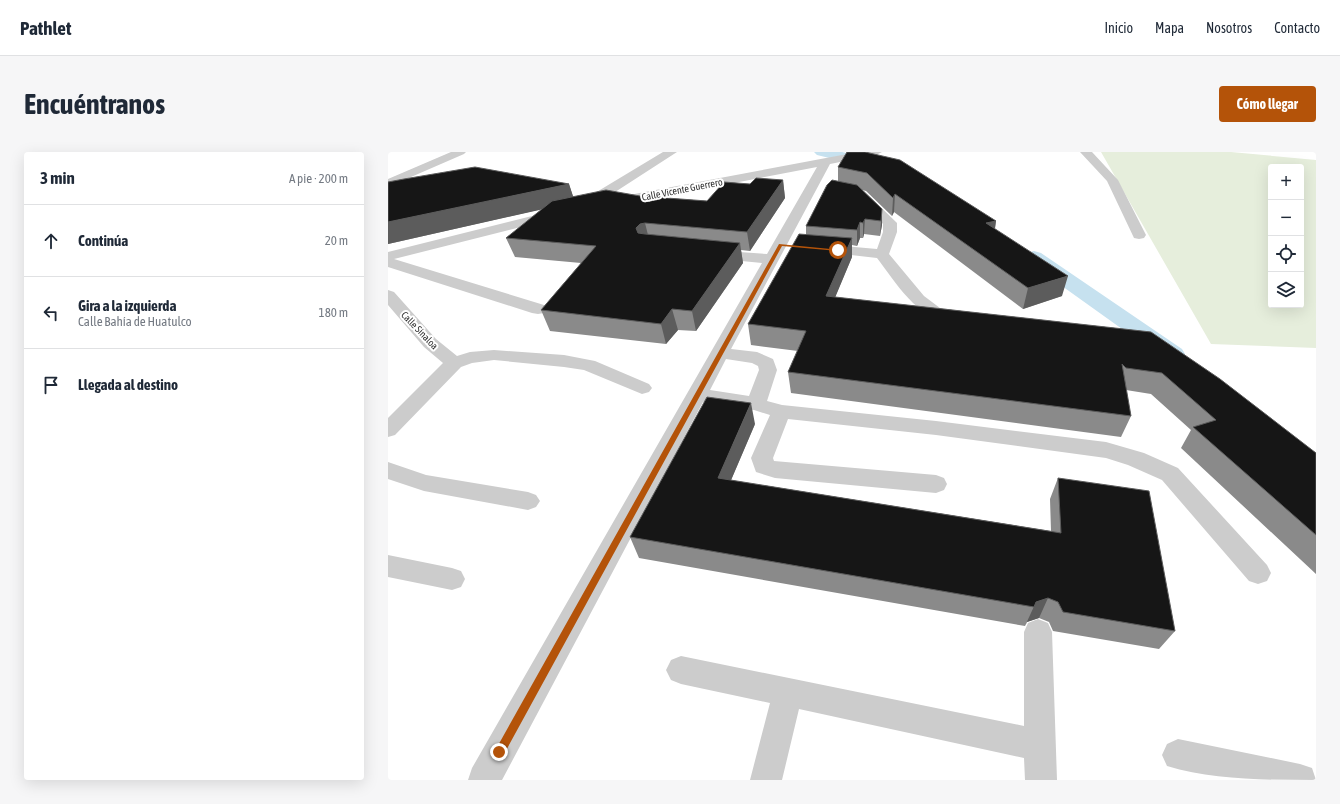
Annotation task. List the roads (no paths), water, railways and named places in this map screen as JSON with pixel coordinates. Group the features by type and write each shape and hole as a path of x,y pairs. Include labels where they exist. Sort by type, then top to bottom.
{"street":[{"path":"388,183 460,152"},
{"path":"575,209 671,152"},
{"name":"Calle Vicente Guerrero","path":"388,256 575,209 876,152"},
{"path":"1086,152 1112,180 1139,235"},
{"path":"484,780 696,394 720,353 788,249 819,188 829,161"},
{"path":"848,191 862,195 890,223 890,232 882,254"},
{"path":"695,252 788,249 882,254 918,299 935,312 972,318"},
{"path":"388,262 538,309"},
{"name":"Calle Sinaloa","path":"391,303 430,343 454,363"},
{"path":"720,353 756,358 766,363 768,370 756,404"},
{"path":"388,430 454,363 470,358 494,356 564,361 588,365 642,388"},
{"path":"696,394 756,404 781,412 959,431 1106,450 1136,459 1170,474 1258,573"},
{"path":"781,412 762,458 764,466 775,470 936,484"},
{"path":"388,470 424,483 528,501"},
{"path":"388,566 452,579"},
{"path":"1038,632 1041,780"},
{"path":"681,670 1040,744"},
{"path":"766,780 788,692"},
{"path":"1178,755 1300,780"}],"waterway":[{"path":"822,152 879,165"},
{"path":"1034,257 1173,354"}]}
